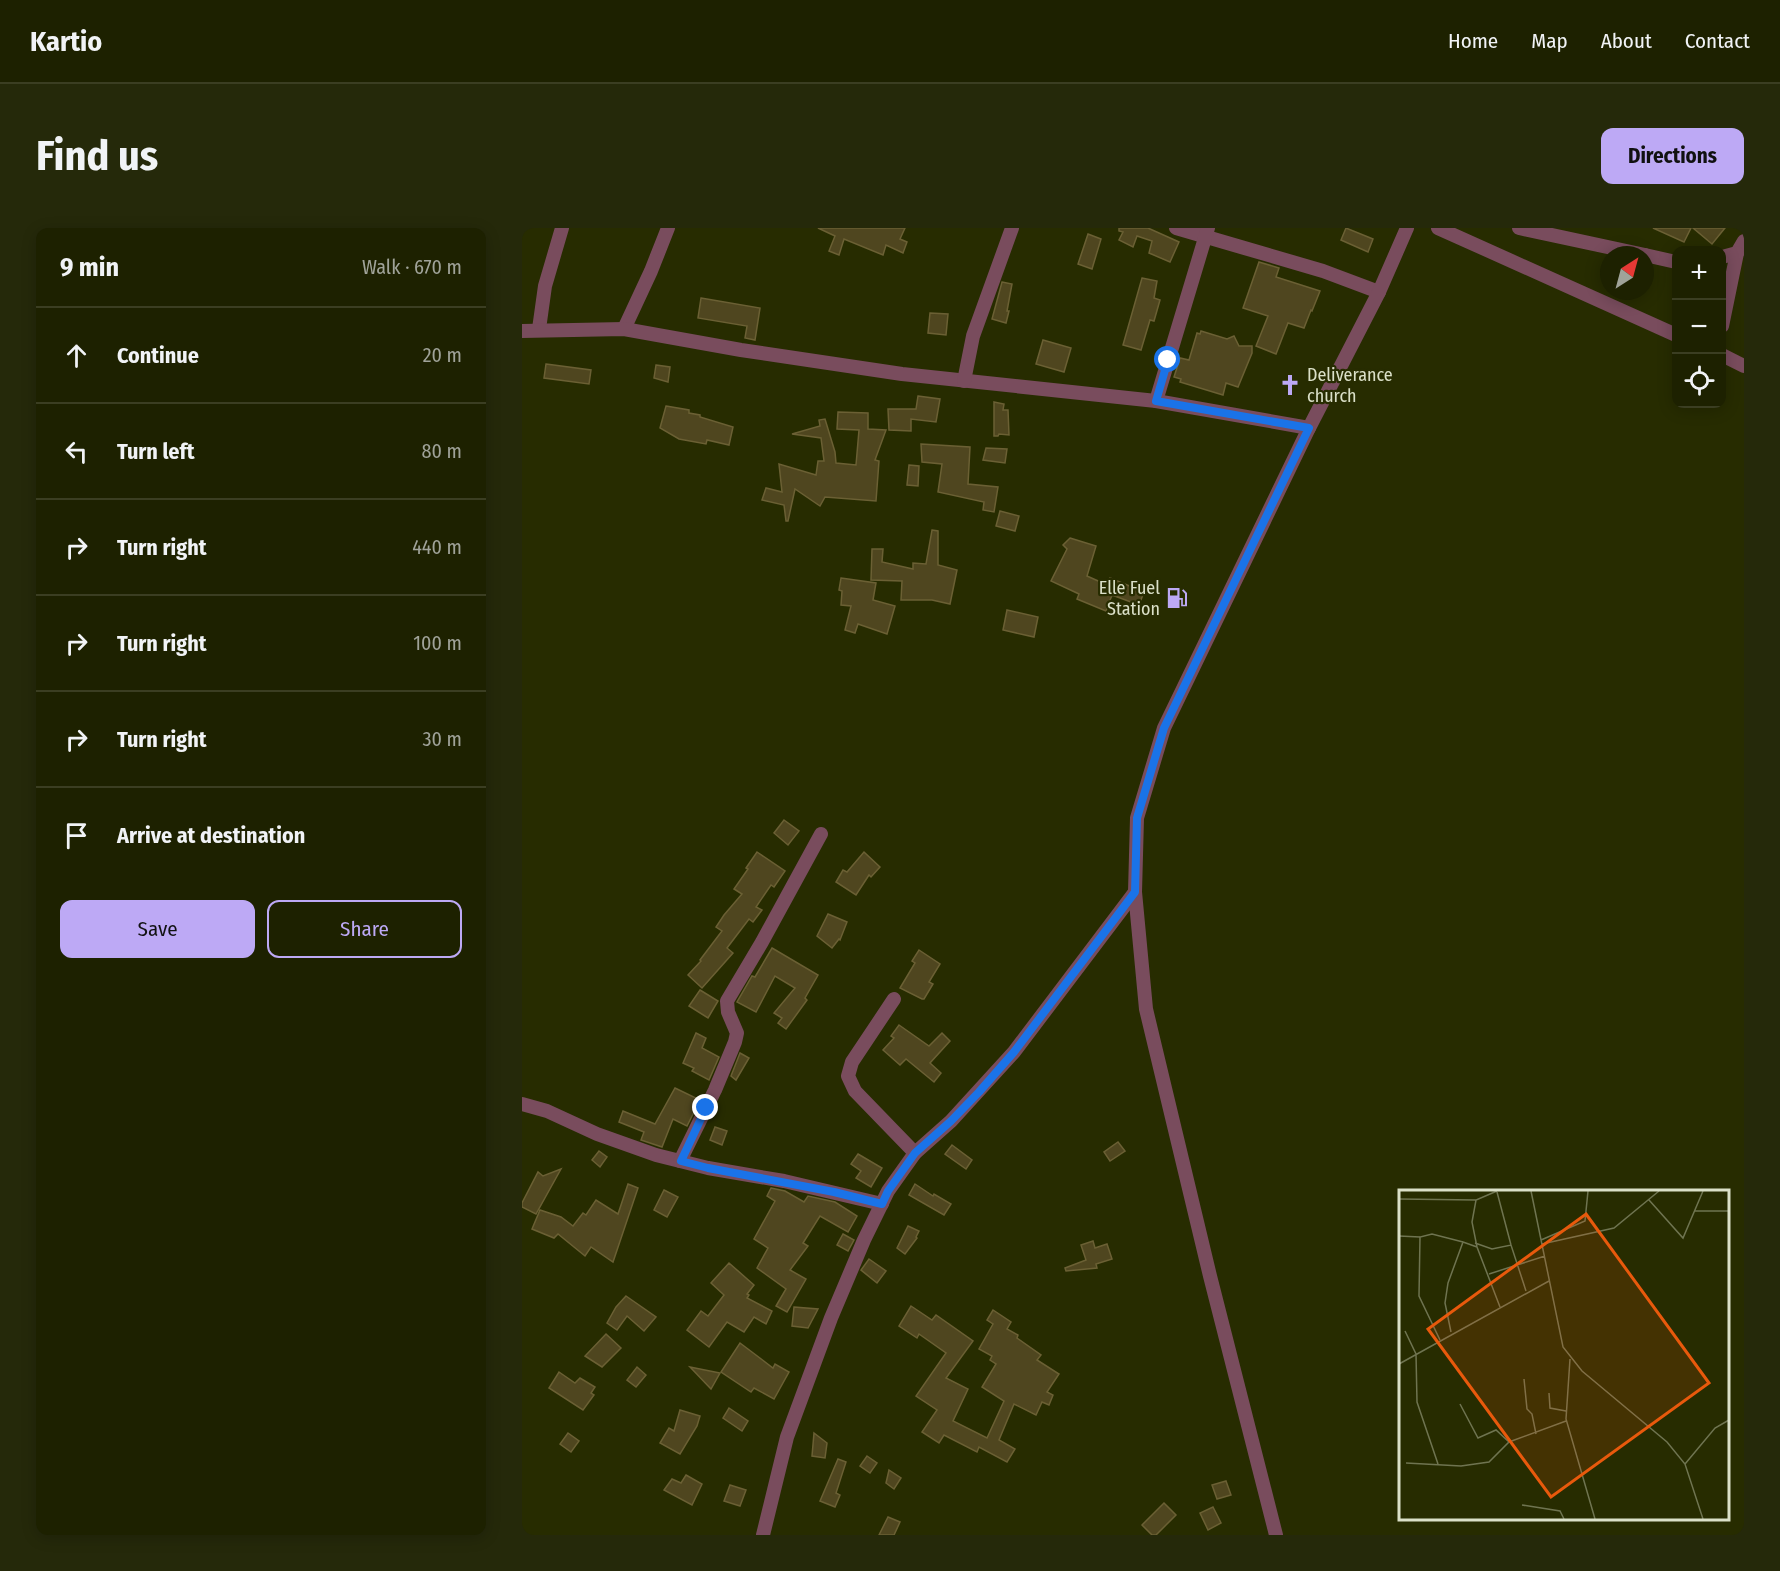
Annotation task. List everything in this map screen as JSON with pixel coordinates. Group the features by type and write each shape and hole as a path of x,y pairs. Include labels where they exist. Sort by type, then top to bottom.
{"street":[{"path":"540,329 545,285 562,228"},
{"path":"624,329 668,228"},
{"path":"964,381 973,336 1012,228"},
{"path":"1176,228 1206,233 1379,292"},
{"path":"1276,1535 1210,1276 1146,1009 1135,892 1137,818 1164,728 1309,428 1379,292 1407,228"},
{"path":"1438,228 1672,333"},
{"path":"1519,228 1603,246"},
{"path":"1156,401 1206,233"},
{"path":"1726,255 1740,247"},
{"path":"1726,308 1740,247"},
{"path":"1654,257 1672,261"},
{"path":"522,331 624,329 741,350 902,374 1156,401 1309,428"},
{"path":"1726,357 1744,366"},
{"path":"681,1161 735,1042 737,1033 728,1011 728,1001 821,834"},
{"path":"763,1535 787,1437 831,1318 864,1240 888,1191 915,1153 951,1121 1014,1052 1135,892"},
{"path":"894,999 852,1062 848,1076 855,1091 915,1153"},
{"path":"522,1104 547,1111 597,1134 681,1161 804,1185 882,1204"}],"building":[{"path":"818,228 905,228 900,239 907,242 903,253 886,245 883,255 844,239 839,255 829,251 835,236"},
{"path":"1119,228 1148,228 1179,242 1170,262 1149,253 1152,241 1137,236 1133,247 1119,240 1123,232 1119,231"},
{"path":"1346,228 1373,239 1368,252 1341,240"},
{"path":"1653,228 1691,228 1684,242"},
{"path":"1693,228 1725,228 1712,244"},
{"path":"1088,234 1101,239 1092,269 1078,264"},
{"path":"1259,262 1279,268 1276,277 1320,291 1304,328 1288,323 1276,354 1256,346 1268,316 1243,308"},
{"path":"1142,278 1157,281 1154,298 1160,300 1154,321 1150,320 1141,350 1123,345"},
{"path":"1002,282 1012,284 1006,323 992,319"},
{"path":"701,298 760,308 755,340 745,338 747,326 698,318"},
{"path":"930,313 948,314 946,335 928,333"},
{"path":"1201,331 1227,339 1234,336 1239,346 1252,346 1252,353 1238,387 1226,383 1223,395 1180,382 1181,379 1174,377 1180,358 1189,360 1197,333 1200,334"},
{"path":"1043,340 1071,348 1064,372 1036,364"},
{"path":"546,364 591,370 589,384 544,378"},
{"path":"656,365 670,367 668,382 654,378"},
{"path":"918,396 940,399 936,422 911,419 911,431 889,430 888,409 916,409"},
{"path":"994,402 1004,404 1003,410 1008,410 1009,435 994,436"},
{"path":"666,406 689,410 689,413 733,427 729,445 707,440 706,444 679,439 660,428"},
{"path":"838,412 868,413 868,429 886,430 875,460 879,461 876,501 825,497 820,506 795,489 788,521 786,521 784,505 762,500 766,488 782,492 779,464 816,475 818,461 824,461 821,438 792,434 820,426 819,420 825,419 836,463 856,465 859,430 837,429"},
{"path":"921,444 970,447 968,484 998,487 994,512 983,510 984,502 938,492 942,464 922,462"},
{"path":"986,448 1007,449 1005,463 983,460"},
{"path":"909,465 919,466 918,486 907,485"},
{"path":"1000,511 1019,516 1015,531 996,526"},
{"path":"932,530 938,531 938,565 957,570 950,604 932,600 901,600 902,581 871,580 872,549 883,549 882,562 913,569 913,563 926,564"},
{"path":"1070,538 1096,546 1087,576 1105,584 1110,578 1144,592 1139,605 1112,595 1106,611 1077,599 1079,594 1051,581 1067,549 1063,545"},
{"path":"841,578 876,583 873,600 895,606 887,634 858,624 855,633 845,630 851,606 841,605 842,591 839,590"},
{"path":"1007,610 1038,617 1034,637 1003,630"},
{"path":"784,820 799,831 788,845 774,833"},
{"path":"757,852 785,871 774,887 771,885 756,907 762,910 753,922 749,919 727,948 733,953 702,988 688,975 722,931 716,927 742,894 734,889"},
{"path":"864,852 880,867 871,877 869,875 856,895 836,882 843,870 847,872"},
{"path":"828,914 847,922 840,940 832,948 817,936"},
{"path":"772,948 818,975 805,998 807,1000 786,1029 778,1023 782,1018 774,1013 795,988 775,976 756,1012 737,1002"},
{"path":"919,950 940,964 929,982 933,984 924,999 900,988 915,963 912,961"},
{"path":"700,990 718,1001 708,1018 689,1006"},
{"path":"899,1025 929,1046 942,1033 950,1041 930,1063 941,1073 934,1082 906,1059 900,1065 883,1050 894,1038 891,1036"},
{"path":"696,1033 706,1038 702,1048 719,1057 709,1080 692,1071 694,1068 683,1063"},
{"path":"740,1053 749,1058 736,1080 731,1076"},
{"path":"675,1088 700,1100 687,1126 673,1119 662,1147 641,1140 644,1132 619,1122 623,1111 655,1124"},
{"path":"715,1127 727,1131 722,1145 710,1140"},
{"path":"1118,1142 1125,1151 1110,1161 1104,1152"},
{"path":"952,1145 972,1160 966,1169 945,1154"},
{"path":"599,1151 607,1157 600,1167 592,1160"},
{"path":"858,1154 882,1168 871,1187 856,1178 861,1171 851,1164"},
{"path":"561,1169 536,1214 522,1207 538,1172 543,1176"},
{"path":"628,1184 638,1188 613,1262 591,1247 585,1256 558,1234 554,1238 532,1229 540,1210 561,1217 573,1226 583,1213 586,1215 596,1200 618,1214"},
{"path":"915,1184 951,1204 944,1215 909,1195"},
{"path":"771,1188 785,1191 804,1202 808,1196 835,1202 857,1216 848,1232 820,1216 803,1243 808,1246 790,1270 806,1279 787,1312 776,1306 786,1289 757,1268 768,1248 754,1239 775,1201 767,1196"},
{"path":"664,1190 678,1197 667,1217 654,1210"},
{"path":"908,1226 919,1231 917,1238 905,1254 897,1248"},
{"path":"843,1234 854,1240 848,1251 837,1245"},
{"path":"1093,1241 1095,1248 1107,1244 1112,1259 1096,1264 1097,1268 1066,1271 1065,1268 1086,1260 1081,1245"},
{"path":"869,1259 886,1271 877,1283 861,1270"},
{"path":"729,1263 754,1285 747,1294 749,1295 747,1298 772,1311 766,1324 754,1317 744,1332 727,1322 709,1347 687,1330 701,1311 708,1316 724,1295 711,1283"},
{"path":"626,1296 656,1317 644,1331 627,1316 617,1330 607,1323 616,1307"},
{"path":"911,1306 932,1320 936,1315 973,1341 946,1378 968,1389 953,1421 987,1438 1004,1401 982,1387 996,1364 990,1360 992,1356 979,1349 993,1324 987,1320 993,1310 1011,1322 1007,1329 1018,1335 1017,1338 1041,1355 1037,1360 1059,1374 1047,1392 1053,1395 1049,1405 1042,1402 1036,1415 1014,1404 999,1440 1015,1449 1007,1462 979,1447 977,1452 944,1435 939,1443 922,1432 937,1410 916,1396 946,1353 919,1334 917,1338 899,1326"},
{"path":"794,1307 818,1309 808,1328 792,1326"},
{"path":"606,1334 621,1348 602,1367 585,1356"},
{"path":"740,1343 773,1368 775,1364 789,1372 774,1399 754,1388 751,1392 721,1372"},
{"path":"637,1367 646,1375 636,1387 627,1380"},
{"path":"690,1367 720,1373 711,1389"},
{"path":"559,1372 575,1383 580,1378 595,1387 591,1393 594,1395 583,1410 549,1388"},
{"path":"729,1408 748,1421 742,1431 723,1418"},
{"path":"680,1410 700,1416 697,1426 680,1454 660,1443 669,1428 674,1431"},
{"path":"568,1433 579,1441 571,1452 560,1444"},
{"path":"814,1433 827,1443 825,1458 812,1456"},
{"path":"867,1456 877,1463 870,1473 860,1466"},
{"path":"838,1459 846,1462 836,1493 840,1495 835,1507 820,1501"},
{"path":"889,1470 901,1478 894,1489 886,1483"},
{"path":"686,1475 702,1484 692,1505 664,1490 672,1479 681,1483"},
{"path":"1226,1481 1231,1495 1217,1499 1212,1485"},
{"path":"730,1485 746,1490 740,1506 724,1501"},
{"path":"1164,1503 1176,1515 1156,1535 1152,1535 1142,1525"},
{"path":"1213,1507 1221,1523 1208,1530 1200,1513"},
{"path":"888,1517 900,1522 894,1535 879,1535"}],"place":[{"name":"Deliverance church","path":"1290,385"},
{"name":"Elle Fuel Station","path":"1177,598"}],"route":[{"path":"706,1108 681,1161 784,1181 882,1204 888,1191 915,1153 951,1121 1014,1052 1135,892 1137,818 1164,728 1309,428 1156,401 1168,360"}]}
